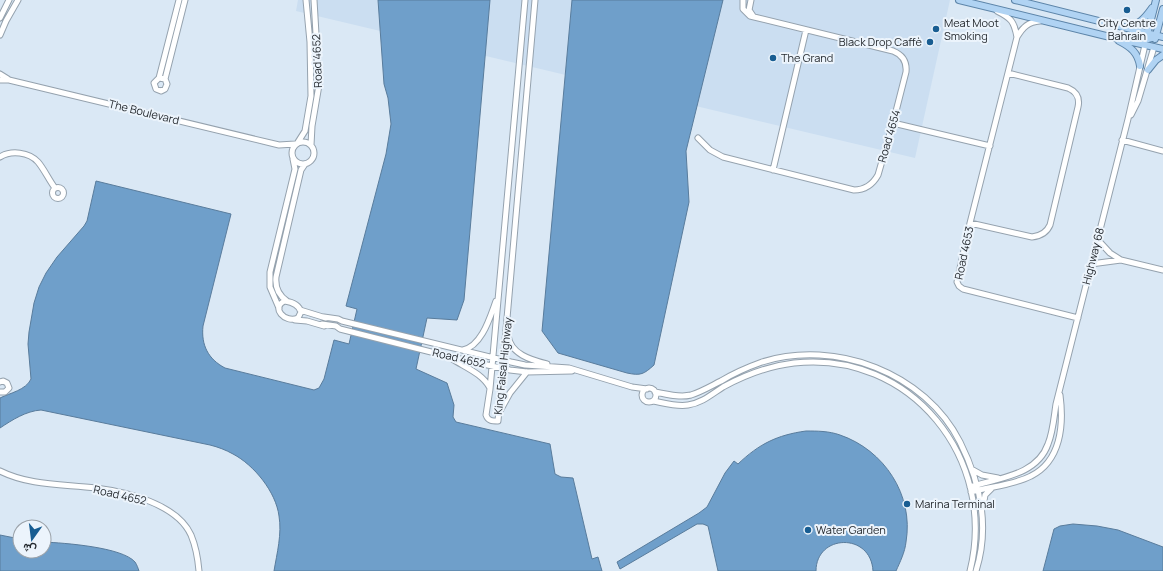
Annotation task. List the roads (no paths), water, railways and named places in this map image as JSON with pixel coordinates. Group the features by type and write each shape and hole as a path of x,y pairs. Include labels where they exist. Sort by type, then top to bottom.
{"main road":[{"path":"959,0 1109,37 1127,45 1134,51 1140,66"},
{"path":"1015,0 1124,27 1146,39 1154,47 1163,49"},
{"path":"1124,27 1135,25 1140,22 1148,15 1155,2"},
{"name":"Highway 68","path":"1146,39 1155,2"},
{"name":"Highway 68","path":"1154,47 1160,36 1163,9"},
{"path":"1109,37 1152,39 1160,36"},
{"path":"1148,70 1156,60 1163,55"}],"street":[{"path":"0,18 9,0"},
{"path":"0,35 6,20 18,0"},
{"path":"179,0 159,78 155,80 154,85 159,90 163,90 167,86 165,80 185,0"},
{"name":"Road 4652","path":"297,143 305,131 311,96 310,42 306,0"},
{"name":"Road 4652","path":"311,145 312,126 319,85 314,0"},
{"name":"King Faisal Highway","path":"525,0 487,418 491,421 498,421 508,324 535,0"},
{"path":"743,0 742,5 744,12 753,17"},
{"path":"751,0 749,10 753,17"},
{"path":"991,8 1008,17 1015,27 1017,37"},
{"name":"Road 4654","path":"698,138 718,155 854,190 865,188 874,182 878,175 893,123 906,68 902,56 894,51 753,17"},
{"path":"1017,37 1022,28 1028,24 1041,20"},
{"path":"772,170 806,30"},
{"name":"Road 4653","path":"1017,37 970,223 957,282 960,288 1078,318"},
{"name":"Highway 68","path":"978,487 1029,468 1041,458 1048,444 1056,404 1128,119 1146,39"},
{"name":"Highway 68","path":"1128,119 1136,106 1154,47"},
{"path":"970,223 1032,237 1039,236 1044,233 1050,225 1078,107 1078,98 1076,93 1068,88 1008,73"},
{"name":"The Boulevard","path":"0,74 9,80"},
{"path":"159,78 165,80"},
{"name":"The Boulevard","path":"0,80 9,80 279,145 286,149 293,158"},
{"path":"893,123 990,146"},
{"path":"1122,140 1163,151"},
{"path":"308,142 311,145 314,149 313,159 305,164 301,170 275,283 281,296 294,304 300,310 299,317 296,320 291,320 285,318 281,314 270,287 270,272 295,169 292,150 297,143 308,142"},
{"name":"The Boulevard","path":"279,145 297,143"},
{"path":"0,156 8,153 20,153 34,159 38,162 55,188"},
{"path":"293,158 301,164 305,164"},
{"path":"1097,239 1110,253 1121,260 1163,270"},
{"path":"1091,264 1121,260"},
{"path":"462,350 469,349 473,346 482,333 499,294"},
{"path":"279,308 281,302 287,301"},
{"name":"Road 4652","path":"300,310 441,346 525,365 569,368 632,387"},
{"name":"Road 4652","path":"296,320 336,326 447,356 492,366 527,372 581,372"},
{"path":"508,324 509,339 519,353 528,358 553,366"},
{"path":"632,387 679,396 690,395 700,392 748,367 778,358 805,355 852,360 867,364 899,379 933,404 941,412 955,432 972,470 978,487 983,539 976,571"},
{"path":"447,356 484,379 490,389"},
{"path":"632,387 642,395 645,401 687,405 697,403 749,374 780,365 816,362 848,366 883,378 911,395 926,408 949,436 964,468 970,490 975,519 974,552 970,571"},
{"path":"498,415 510,392 527,372"},
{"path":"0,382 3,381 7,383 9,388 5,392 0,392"},
{"path":"642,395 647,389"},
{"path":"652,401 655,398 655,392"},
{"path":"970,490 978,487 995,486 1029,477 1047,465 1058,442 1061,428 1061,404 1059,394"},
{"path":"972,470 982,475 1001,478"},
{"name":"Road 4652","path":"0,472 21,480 98,488 126,494 166,508 176,516 191,535 199,561 199,571"},
{"path":"982,518 985,495 995,486"}],"water":[{"path":"378,0 490,0 464,300 457,320 427,318 416,369 447,383 454,405 453,417 456,422 550,444 555,474 561,477 573,478 592,559 598,557 602,571 274,571 279,544 280,523 274,498 263,480 256,472 241,459 230,453 210,445 41,410 25,414 0,428 0,398 22,389 31,379 28,344 29,332 34,303 39,287 46,273 57,257 87,221 96,181 231,214 203,326 203,339 207,351 214,360 225,368 314,390 319,388 324,379 334,340 349,344 357,309 346,306 386,154 391,124 388,98 384,84"},
{"path":"572,0 723,0 686,151 689,202 654,365 645,372 639,374 627,373 558,353 542,331"},
{"path":"806,431 832,433 856,442 870,451 892,476 900,491 905,508 907,525 905,549 896,571 873,571 870,558 863,549 854,544 844,542 834,544 825,550 818,559 816,571 718,571 708,526 703,524 697,524 620,569 617,562 707,507 725,473 734,461 738,464 753,451 777,438"},
{"path":"1073,524 1118,530 1163,547 1163,571 1043,571 1054,529 1060,526"},
{"path":"0,535 12,537 12,559 52,559 52,543 78,545 106,549 128,557 135,562 139,571 0,571"}],"place":[{"name":"City Centre Bahrain","path":"1127,10"},
{"name":"Meat Moot Smoking","path":"936,29"},
{"name":"Black Drop Caffè","path":"930,42"},
{"name":"The Grand","path":"773,58"},
{"name":"Marina Terminal","path":"907,504"},
{"name":"Water Garden","path":"808,530"}]}
